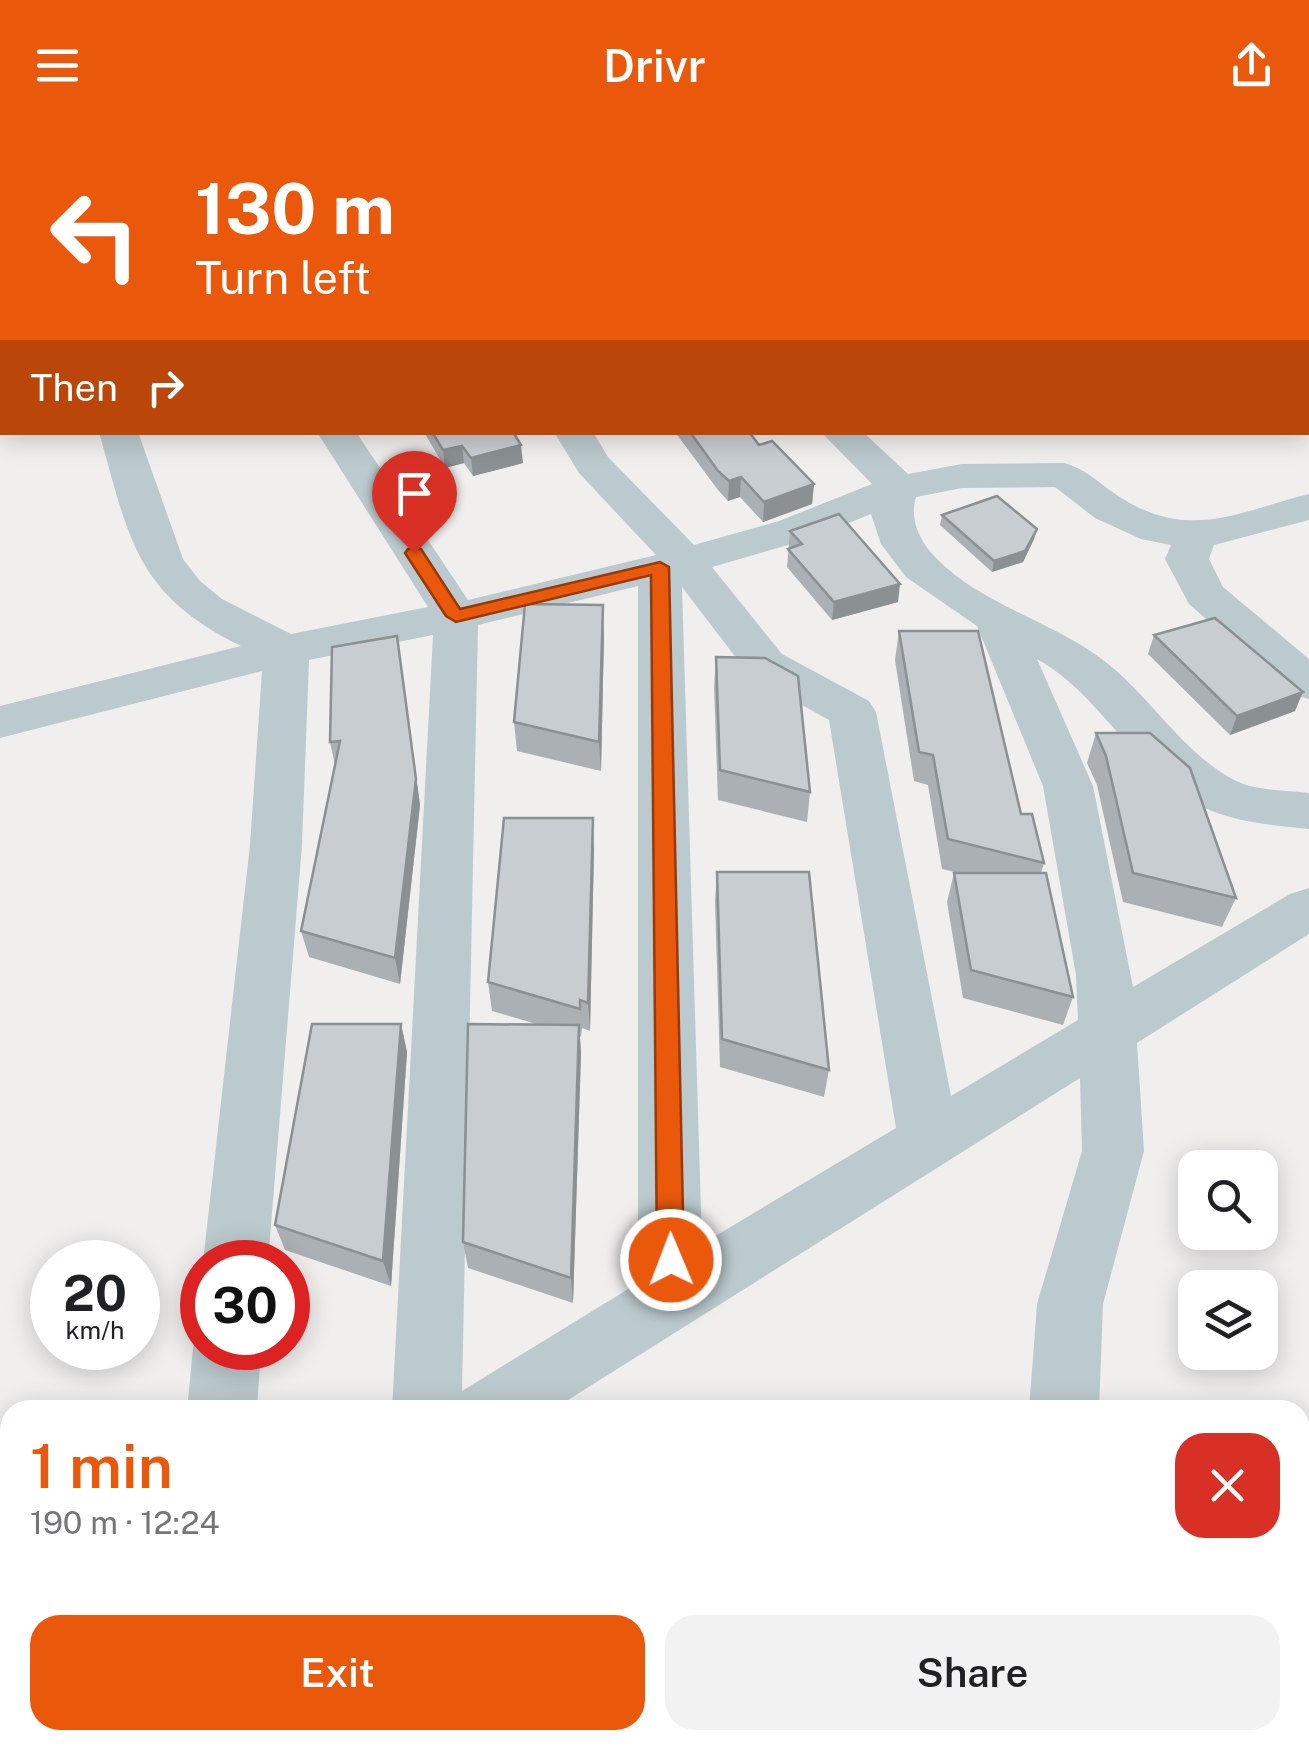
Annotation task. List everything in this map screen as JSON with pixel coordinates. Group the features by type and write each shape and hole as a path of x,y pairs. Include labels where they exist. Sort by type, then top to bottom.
{"street":[{"path":"119,435 164,562 183,590 228,620 286,650"},
{"path":"338,435 456,616 427,1400"},
{"path":"575,435 672,564 766,665 852,712 929,1141"},
{"path":"843,435 899,488"},
{"path":"1017,435 1110,510 1156,530 1196,536 1258,523 1309,506"},
{"path":"0,722 286,650 456,616 672,564 794,530 899,488 962,476 1064,475"},
{"path":"899,488 891,514 904,548 971,607 1083,667 1172,757 1216,792 1309,810"},
{"path":"1196,536 1187,559 1205,594 1309,684"},
{"path":"672,564 672,1298"},
{"path":"997,620 1068,786 1104,975 1113,1151 1070,1304 1065,1400"},
{"path":"236,1240 276,845 286,650"},
{"path":"505,1400 1309,908"},
{"path":"223,1400 225,1370"}],"building":[{"path":"434,435 515,435 521,445 471,458 462,446 443,450"},
{"path":"692,435 751,435 759,445 772,441 814,484 764,502 741,477 729,481"},
{"path":"997,496 1037,529 1025,551 994,561 942,515"},
{"path":"839,514 900,584 834,602 788,549 802,544 790,531"},
{"path":"525,604 603,605 599,742 514,722"},
{"path":"1215,618 1303,692 1237,716 1154,635"},
{"path":"899,631 978,631 1021,814 1032,814 1044,863 948,839 933,755 919,752"},
{"path":"397,636 416,779 395,958 301,931 340,741 330,742 332,647"},
{"path":"716,657 765,658 798,676 810,792 720,770"},
{"path":"1096,733 1150,733 1190,768 1236,898 1133,873 1106,756"},
{"path":"504,818 593,818 588,1003 580,1000 580,1009 488,982"},
{"path":"717,872 809,872 829,1070 722,1039"},
{"path":"954,873 1046,873 1073,997 971,970"},
{"path":"312,1024 401,1024 383,1261 275,1225"},
{"path":"468,1024 579,1025 571,1278 463,1242"}],"route":[{"path":"414,553 456,616 660,567 671,1260"}]}
